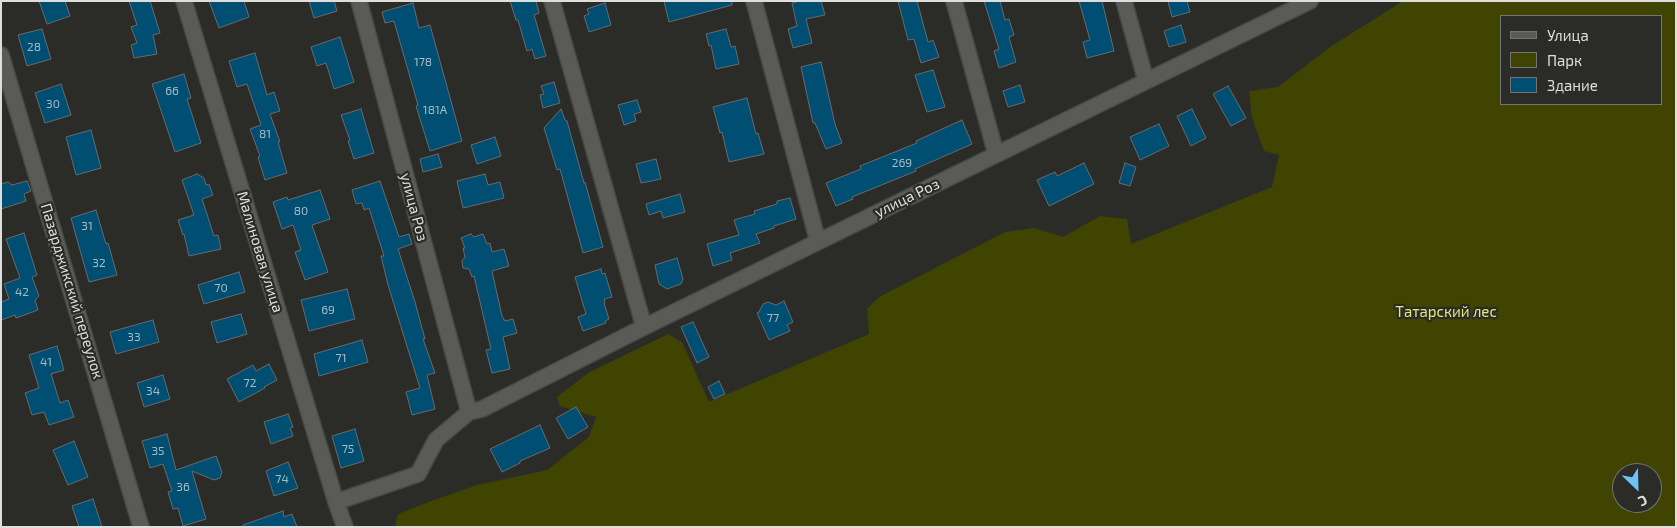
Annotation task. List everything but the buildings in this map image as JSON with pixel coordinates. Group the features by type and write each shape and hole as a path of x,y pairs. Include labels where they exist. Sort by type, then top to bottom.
{"street":[{"name":"Малиновая улица","path":"184,1 336,502"},
{"name":"улица Роз","path":"359,1 469,412"},
{"path":"552,1 644,327"},
{"path":"754,1 818,242"},
{"path":"954,1 996,154"},
{"path":"1124,1 1146,80"},
{"name":"улица Роз","path":"336,502 418,474 436,440 469,412 482,409 644,327 1306,2"},
{"name":"Пазарджикский переулок","path":"1,55 141,527"},
{"path":"336,502 345,527"}],"green space":[{"name":"Татарский лес","path":"1403,1 1676,1 1676,527 395,527 398,514 434,500 477,485 547,470 589,437 596,417 560,406 557,397 588,373 668,334 682,342 709,402 869,334 867,309 879,297 1005,232 1034,228 1063,237 1100,216 1127,219 1131,244 1272,187 1279,155 1264,151 1252,118 1249,91 1278,87 1330,47"}]}
